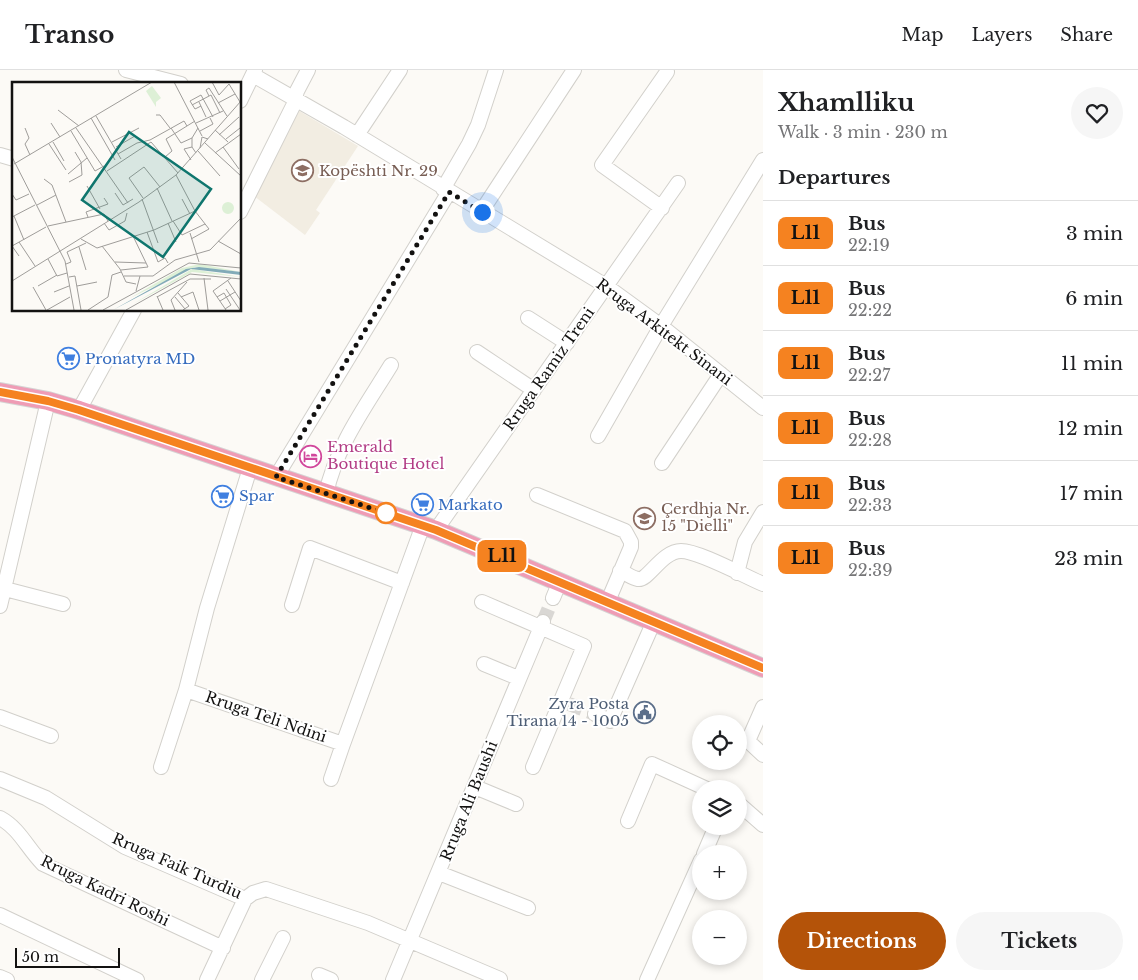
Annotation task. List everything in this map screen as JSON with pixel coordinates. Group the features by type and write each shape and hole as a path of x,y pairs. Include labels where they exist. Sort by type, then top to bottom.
{"main road":[{"path":"0,392 48,401 79,410 429,528 608,601 763,668"}],"street":[{"path":"130,70 173,82"},
{"path":"241,210 308,70"},
{"path":"356,135 400,70"},
{"path":"276,477 446,190 472,138 496,70"},
{"path":"482,212 574,70"},
{"path":"241,98 254,72"},
{"name":"Rruga Arkitekt Sinani","path":"254,72 606,286 661,326 763,408"},
{"path":"662,208 602,166 667,72"},
{"path":"598,436 661,326 763,160"},
{"name":"Rruga Ramiz Treni","path":"429,528 534,390 678,183"},
{"path":"79,410 133,311"},
{"path":"528,318 567,343"},
{"path":"477,352 534,390"},
{"path":"326,494 331,470 340,451 391,365"},
{"path":"662,463 721,374"},
{"path":"0,606 48,401"},
{"name":"Rruga Teli Ndini","path":"250,468 207,608 186,690 343,744 402,583 429,528"},
{"path":"537,495 625,531 631,542 631,547 608,601"},
{"path":"737,573 745,542 763,512"},
{"path":"292,605 310,548 402,583"},
{"path":"620,571 639,580 645,578 666,555 680,551 763,584"},
{"path":"553,598 560,581"},
{"path":"4,584 63,604"},
{"path":"482,602 542,625 584,646 565,702 533,767"},
{"path":"595,714 610,721 654,621"},
{"name":"Rruga Ali Baushi","path":"393,980 475,787 518,678 542,625"},
{"path":"484,664 518,678"},
{"path":"161,767 186,690"},
{"path":"763,707 748,741 763,755"},
{"path":"0,717 51,736"},
{"path":"331,779 343,744"},
{"path":"628,821 652,764 692,782"},
{"name":"Rruga Faik Turdiu","path":"0,778 46,798 125,847 245,898 253,893 266,890 368,923 500,979"},
{"path":"475,787 516,804"},
{"path":"747,811 763,825"},
{"name":"Rruga Kadri Roshi","path":"0,818 22,835 34,855 43,864 223,948"},
{"path":"439,873 528,908"},
{"path":"647,980 692,880"},
{"path":"208,980 245,898"},
{"path":"0,915 137,980"},
{"path":"262,980 283,938"},
{"path":"0,977 7,980"}],"shaded area":[{"name":"Kopështi Nr. 29","path":"296,109 358,146 316,210 320,213 305,235 254,196"}],"tunnel":[{"path":"543,622 553,598"},
{"path":"569,704 595,714"}],"bus line":[{"name":"L11","path":"0,392 48,401 79,410 436,530 763,668"}],"place":[{"name":"Kopështi Nr. 29","path":"303,171"},
{"name":"Pronatyra MD","path":"69,359"},
{"name":"Emerald Boutique Hotel","path":"311,456"},
{"name":"Spar","path":"223,496"},
{"name":"Markato","path":"422,505"},
{"name":"Çerdhja Nr. 15 \"Dielli\"","path":"645,518"},
{"name":"Zyra Posta Tirana 14 - 1005","path":"645,713"}],"route":[{"path":"386,513 276,477 449,192 482,212"}]}
